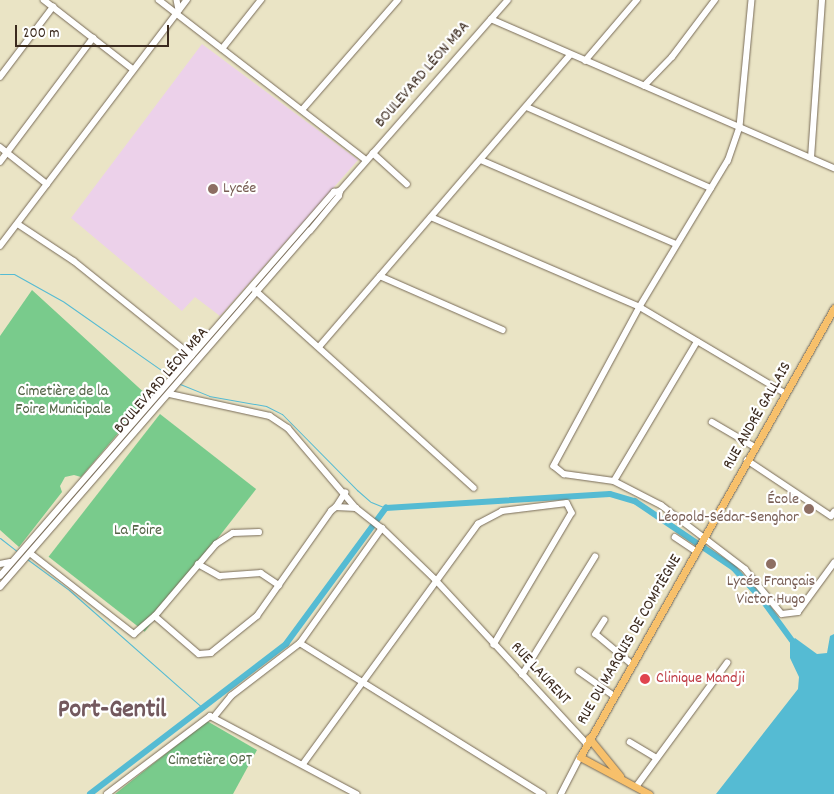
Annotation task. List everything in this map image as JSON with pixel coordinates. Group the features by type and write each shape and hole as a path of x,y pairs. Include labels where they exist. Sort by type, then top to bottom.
{"main road":[{"name":"RUE ANDRÉ GALLAIS","path":"705,539 754,447 834,308"},
{"name":"RUE DU MARQUIS DE COMPIÈGNE","path":"580,757 613,696 705,539"},
{"path":"588,741 621,778"},
{"path":"580,757 649,794"}],"street":[{"path":"44,0 133,70"},
{"path":"159,0 178,12 222,49 366,160"},
{"path":"176,0 178,12"},
{"path":"0,246 187,0"},
{"path":"222,49 261,0"},
{"path":"302,110 398,0"},
{"name":"BOULEVARD LÉON MBA","path":"1,581 23,562 170,394 339,196 340,191 366,160 508,0"},
{"path":"585,60 637,0"},
{"path":"644,86 672,57 715,0"},
{"path":"752,0 740,127 728,161 676,244 640,307 554,466 564,474 614,481 661,505 745,569 782,614 798,612 834,563"},
{"path":"811,158 822,0"},
{"path":"0,77 53,7"},
{"path":"491,19 570,55 834,168"},
{"path":"0,162 93,38"},
{"path":"318,347 570,55"},
{"path":"527,107 711,188"},
{"path":"0,147 47,184"},
{"path":"373,153 407,184"},
{"path":"481,160 676,244"},
{"name":"BOULEVARD LÉON MBA","path":"1,581 21,550 334,192 340,191"},
{"path":"431,218 640,307 785,393"},
{"path":"18,224 74,261 192,356"},
{"path":"380,276 503,330"},
{"path":"251,287 474,488"},
{"path":"614,481 697,342"},
{"name":"RUE LAURENT","path":"170,394 270,416 288,428 356,508 381,527 435,579 522,676 588,741"},
{"path":"712,422 754,447"},
{"path":"747,460 833,516"},
{"path":"155,616 199,654 208,654 257,616 345,493"},
{"path":"303,764 435,579 478,524 493,514 567,504 572,513 494,645"},
{"path":"336,507 356,508"},
{"path":"214,717 232,696 300,643 381,527"},
{"path":"29,554 130,633 137,634 155,616 198,564 228,534 259,532"},
{"path":"675,537 698,551"},
{"path":"522,676 595,557"},
{"path":"0,564 14,559"},
{"path":"198,564 220,576 261,574 279,584"},
{"path":"605,620 596,634 632,664"},
{"path":"300,643 543,794"},
{"path":"636,787 727,663"},
{"path":"579,670 613,696"},
{"path":"108,794 206,718 214,717 357,794"},
{"path":"630,742 657,758"},
{"path":"561,794 580,757"}],"shaded area":[{"name":"Lycée","path":"202,44 358,160 220,316 195,297 182,311 71,218"}],"green space":[{"name":"Cimetière de la Foire Municipale","path":"32,290 149,397 81,477 74,475 65,477 60,486 62,492 19,547 0,530 0,336"},
{"name":"La Foire","path":"160,414 256,489 145,632 49,557"},
{"name":"Cimetière OPT","path":"207,721 257,750 233,794 115,794"}],"water":[{"path":"834,634 834,794 716,794 798,689 799,677 790,658 790,643 795,638 817,654 827,653 830,636"}],"waterway":[{"path":"0,274 14,274 64,302 171,377"},
{"path":"180,384 209,396 266,406 282,414 357,490 371,502 386,508"},
{"path":"90,794 286,644 386,508 610,494 635,501 734,568 762,599 792,640"},
{"path":"0,538 18,552"},
{"path":"27,559 69,590 204,709"}],"place":[{"name":"Lycée","path":"213,189"},
{"name":"École Léopold-Sédar-Senghor","path":"809,509"},
{"name":"Lycée Français Victor Hugo","path":"771,564"},
{"name":"Clinique Mandji","path":"645,679"}],"district":[{"name":"Port-Gentil","path":"112,711"}]}
